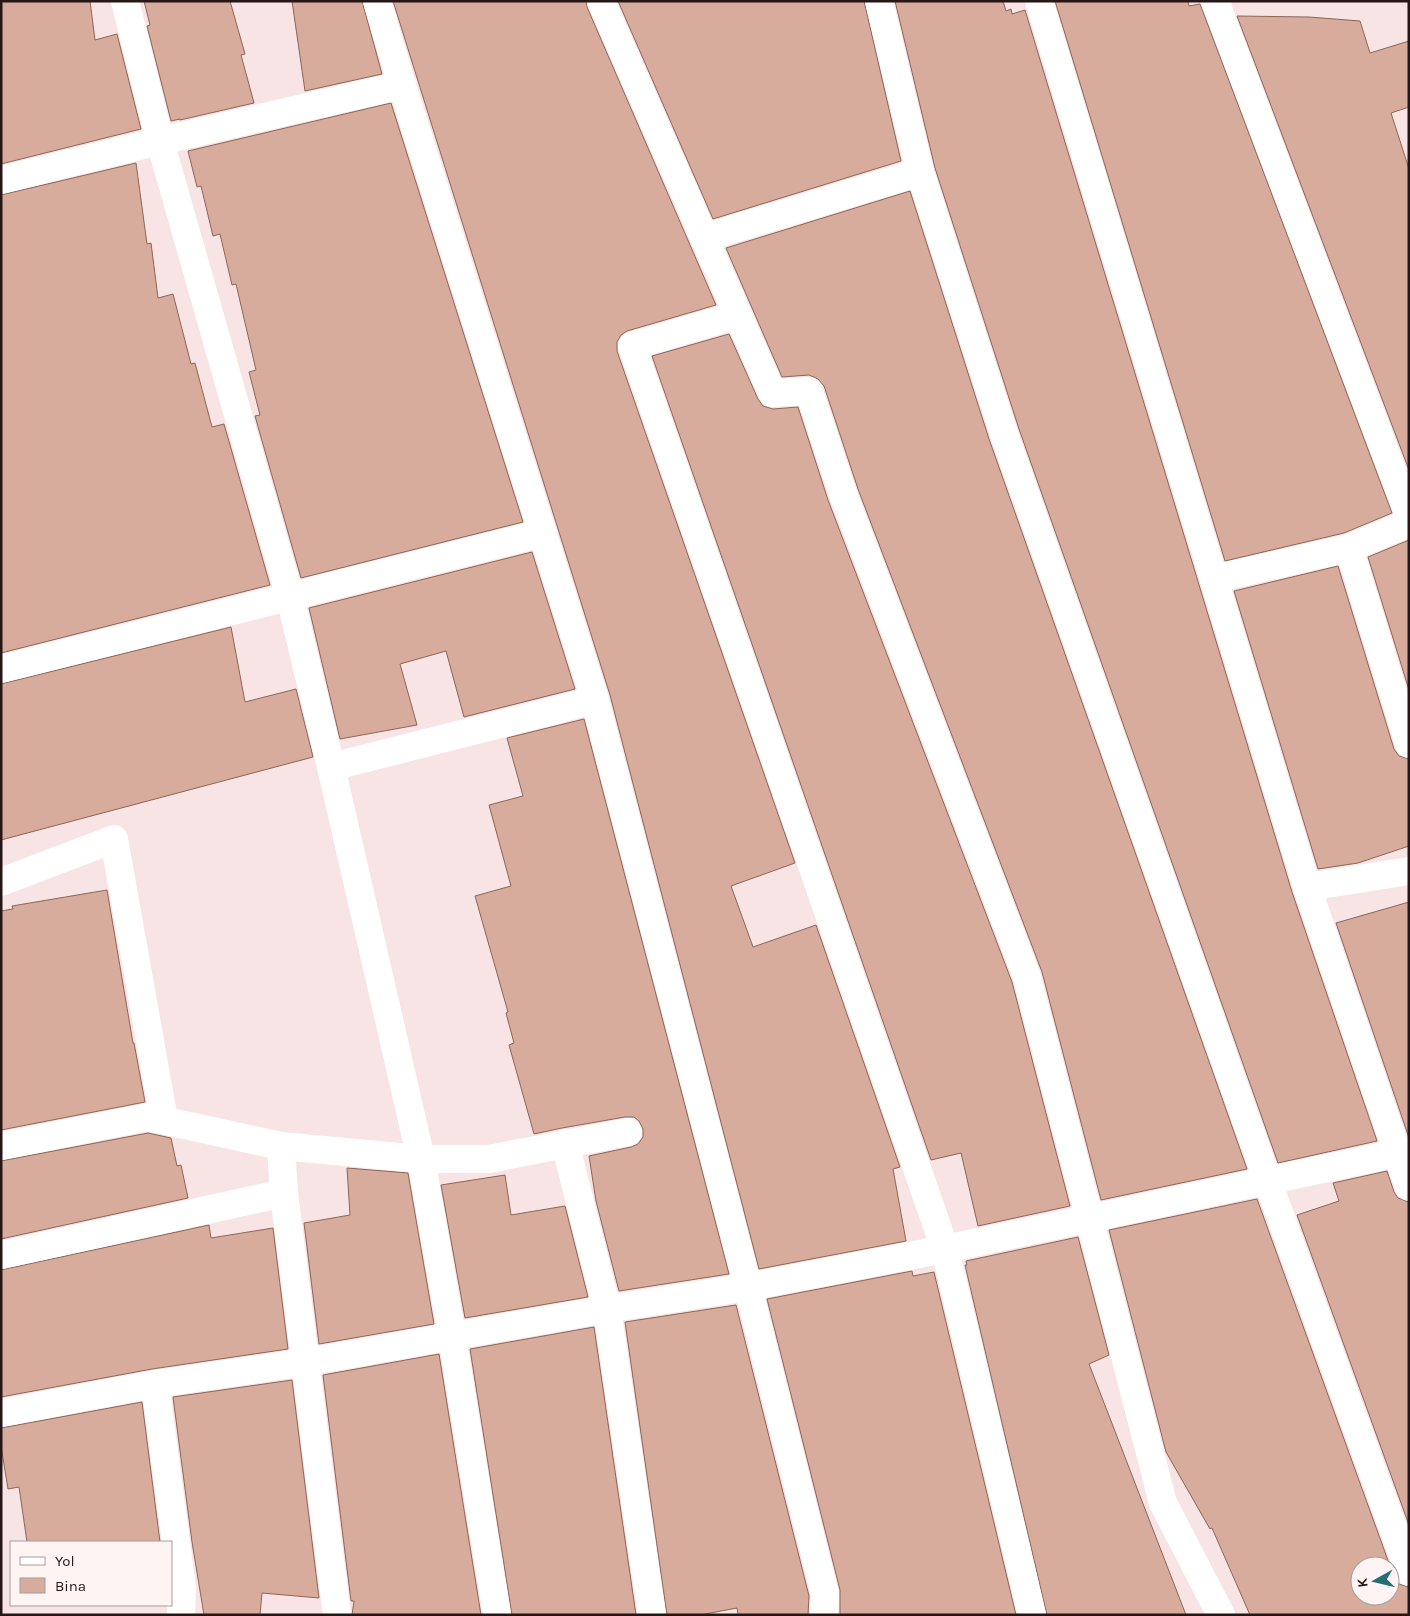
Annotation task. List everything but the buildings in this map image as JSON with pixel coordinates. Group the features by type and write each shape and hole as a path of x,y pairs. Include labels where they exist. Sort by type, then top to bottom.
{"street":[{"path":"125,1 160,141 290,597 331,767 421,1159 498,1615"},
{"path":"378,1 402,85 595,700 748,1287 825,1594 824,1615"},
{"path":"601,1 772,393 809,391 843,494 1027,977 1163,1503 1221,1615"},
{"path":"879,1 920,172 1004,434 1268,1182 1409,1572"},
{"path":"1039,1 1307,886 1409,1187"},
{"path":"1215,1 1409,515"},
{"path":"1,180 402,85"},
{"path":"704,238 920,172"},
{"path":"738,315 632,346 945,1250 1032,1615"},
{"path":"1214,579 1349,548 1409,523"},
{"path":"2,665 290,597 542,533"},
{"path":"1349,548 1409,744"},
{"path":"331,767 595,700"},
{"path":"1,882 114,839 164,1120"},
{"path":"1307,886 1409,871"},
{"path":"1,1146 148,1117 280,1146 421,1159 489,1159 628,1132"},
{"path":"564,1143 607,1309 652,1615"},
{"path":"280,1146 284,1193 337,1615"},
{"path":"1,1412 155,1384 306,1362 607,1309 748,1287 945,1250 1398,1154"},
{"path":"1,1255 284,1193"},
{"path":"155,1384 182,1587 181,1615"}]}
